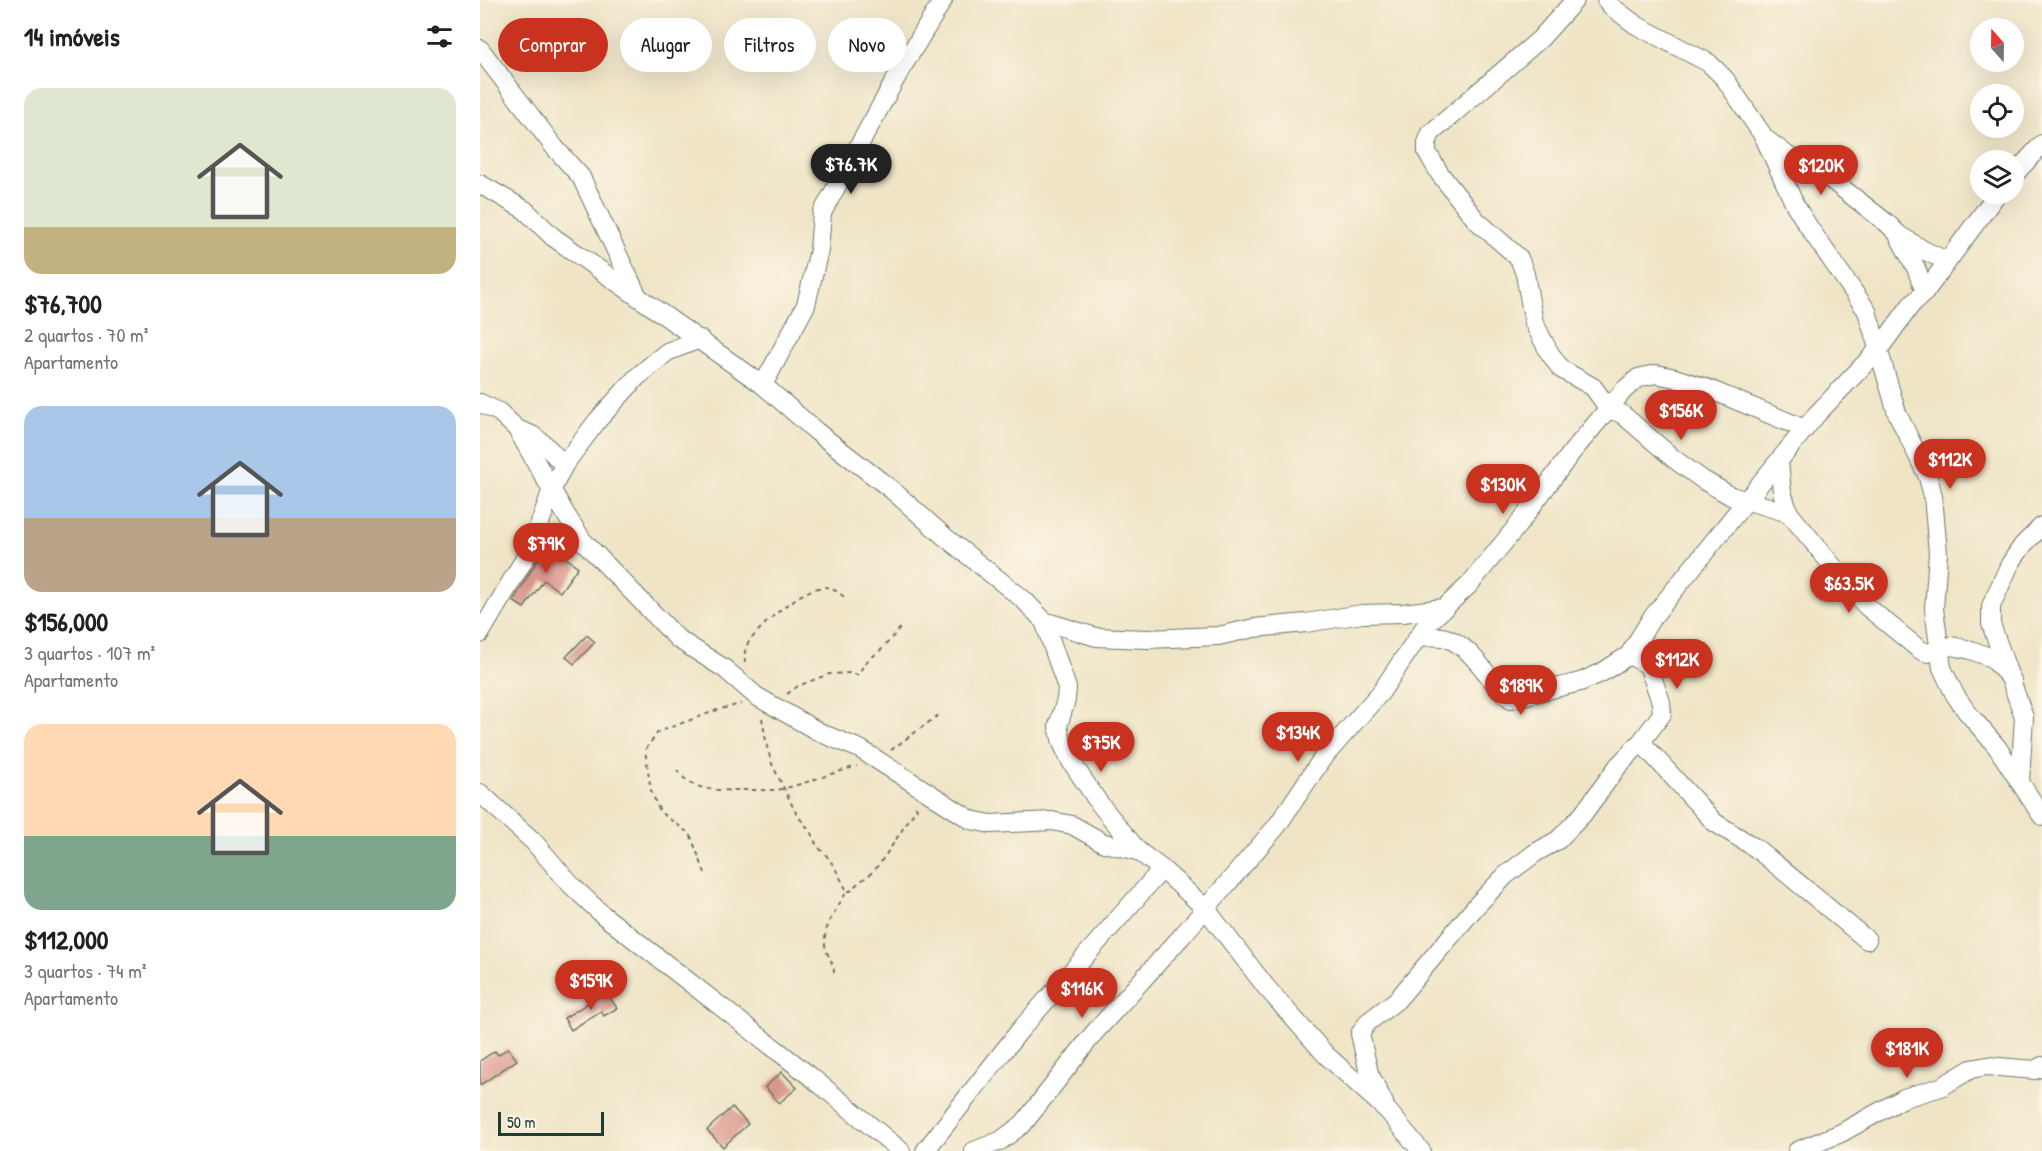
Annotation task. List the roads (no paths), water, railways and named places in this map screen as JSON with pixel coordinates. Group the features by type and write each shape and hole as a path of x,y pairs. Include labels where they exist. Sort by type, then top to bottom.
{"street":[{"path":"763,385 806,305 819,250 822,213 901,69 943,0"},
{"path":"1575,0 1540,39 1431,133 1427,143 1427,152 1440,174 1476,220 1519,258 1525,274 1534,323 1561,369 1593,387 1609,409 1622,414 1674,459 1703,480 1731,496 1789,513"},
{"path":"1606,0 1612,8 1636,25 1709,63 1725,79 1764,137 1795,205 1810,230 1868,311 1897,413 1928,477 1933,496 1938,553 1934,609 1942,668 1955,695 1997,747 2042,816"},
{"path":"480,49 555,148 581,177 639,298"},
{"path":"1764,137 1788,156 1820,171 1899,235 1947,261"},
{"path":"2024,164 2042,144"},
{"path":"480,184 525,210 553,237 763,385 1024,600 1044,621 1067,688 1058,726 1062,743 1070,760 1099,804 1138,851 1162,869 1206,909 1266,987 1326,1055 1388,1111 1421,1151"},
{"path":"1418,637 1445,638 1468,651 1501,692 1511,699 1580,682 1601,674 1629,654 1651,619 1805,429 1879,349 1911,305 1925,292 1990,204"},
{"path":"1899,235 1925,292"},
{"path":"480,634 531,548 552,489 564,465 597,421 637,377 667,352 700,339"},
{"path":"974,1151 1000,1141 1023,1124 1094,1033 1277,826 1322,759 1381,692 1426,625 1476,576 1518,525 1572,452 1624,390 1638,378 1656,374 1709,389 1805,429"},
{"path":"480,403 499,412 518,429 532,435 564,465"},
{"path":"518,429 583,541 678,639 725,669 764,701 821,734 860,748 971,820 991,824 1052,821 1072,825 1104,843 1138,851"},
{"path":"1779,461 1782,492 1789,513 1865,605 1920,650 1928,653 1951,646 1971,650 1992,658 2012,680"},
{"path":"2020,781 2024,717 1991,624 1991,606 2010,564 2023,545 2042,526"},
{"path":"1044,621 1096,637 1147,639 1218,636 1254,628 1362,614 1403,613 1444,608"},
{"path":"1388,1111 1370,1073 1360,1034 1368,1022 1397,1000 1477,905 1506,875 1535,853 1558,840 1583,814 1618,766 1641,742 1662,714 1661,702 1648,665 1629,654"},
{"path":"1641,742 1714,822 1757,849 1867,940"},
{"path":"480,793 534,841 572,886 603,915 810,1076 901,1151"},
{"path":"925,1151 1021,1029 1162,869"},
{"path":"1797,1151 1843,1142 1897,1102 1941,1087 1971,1069 1988,1066 2035,1070 2042,1066"}]}
